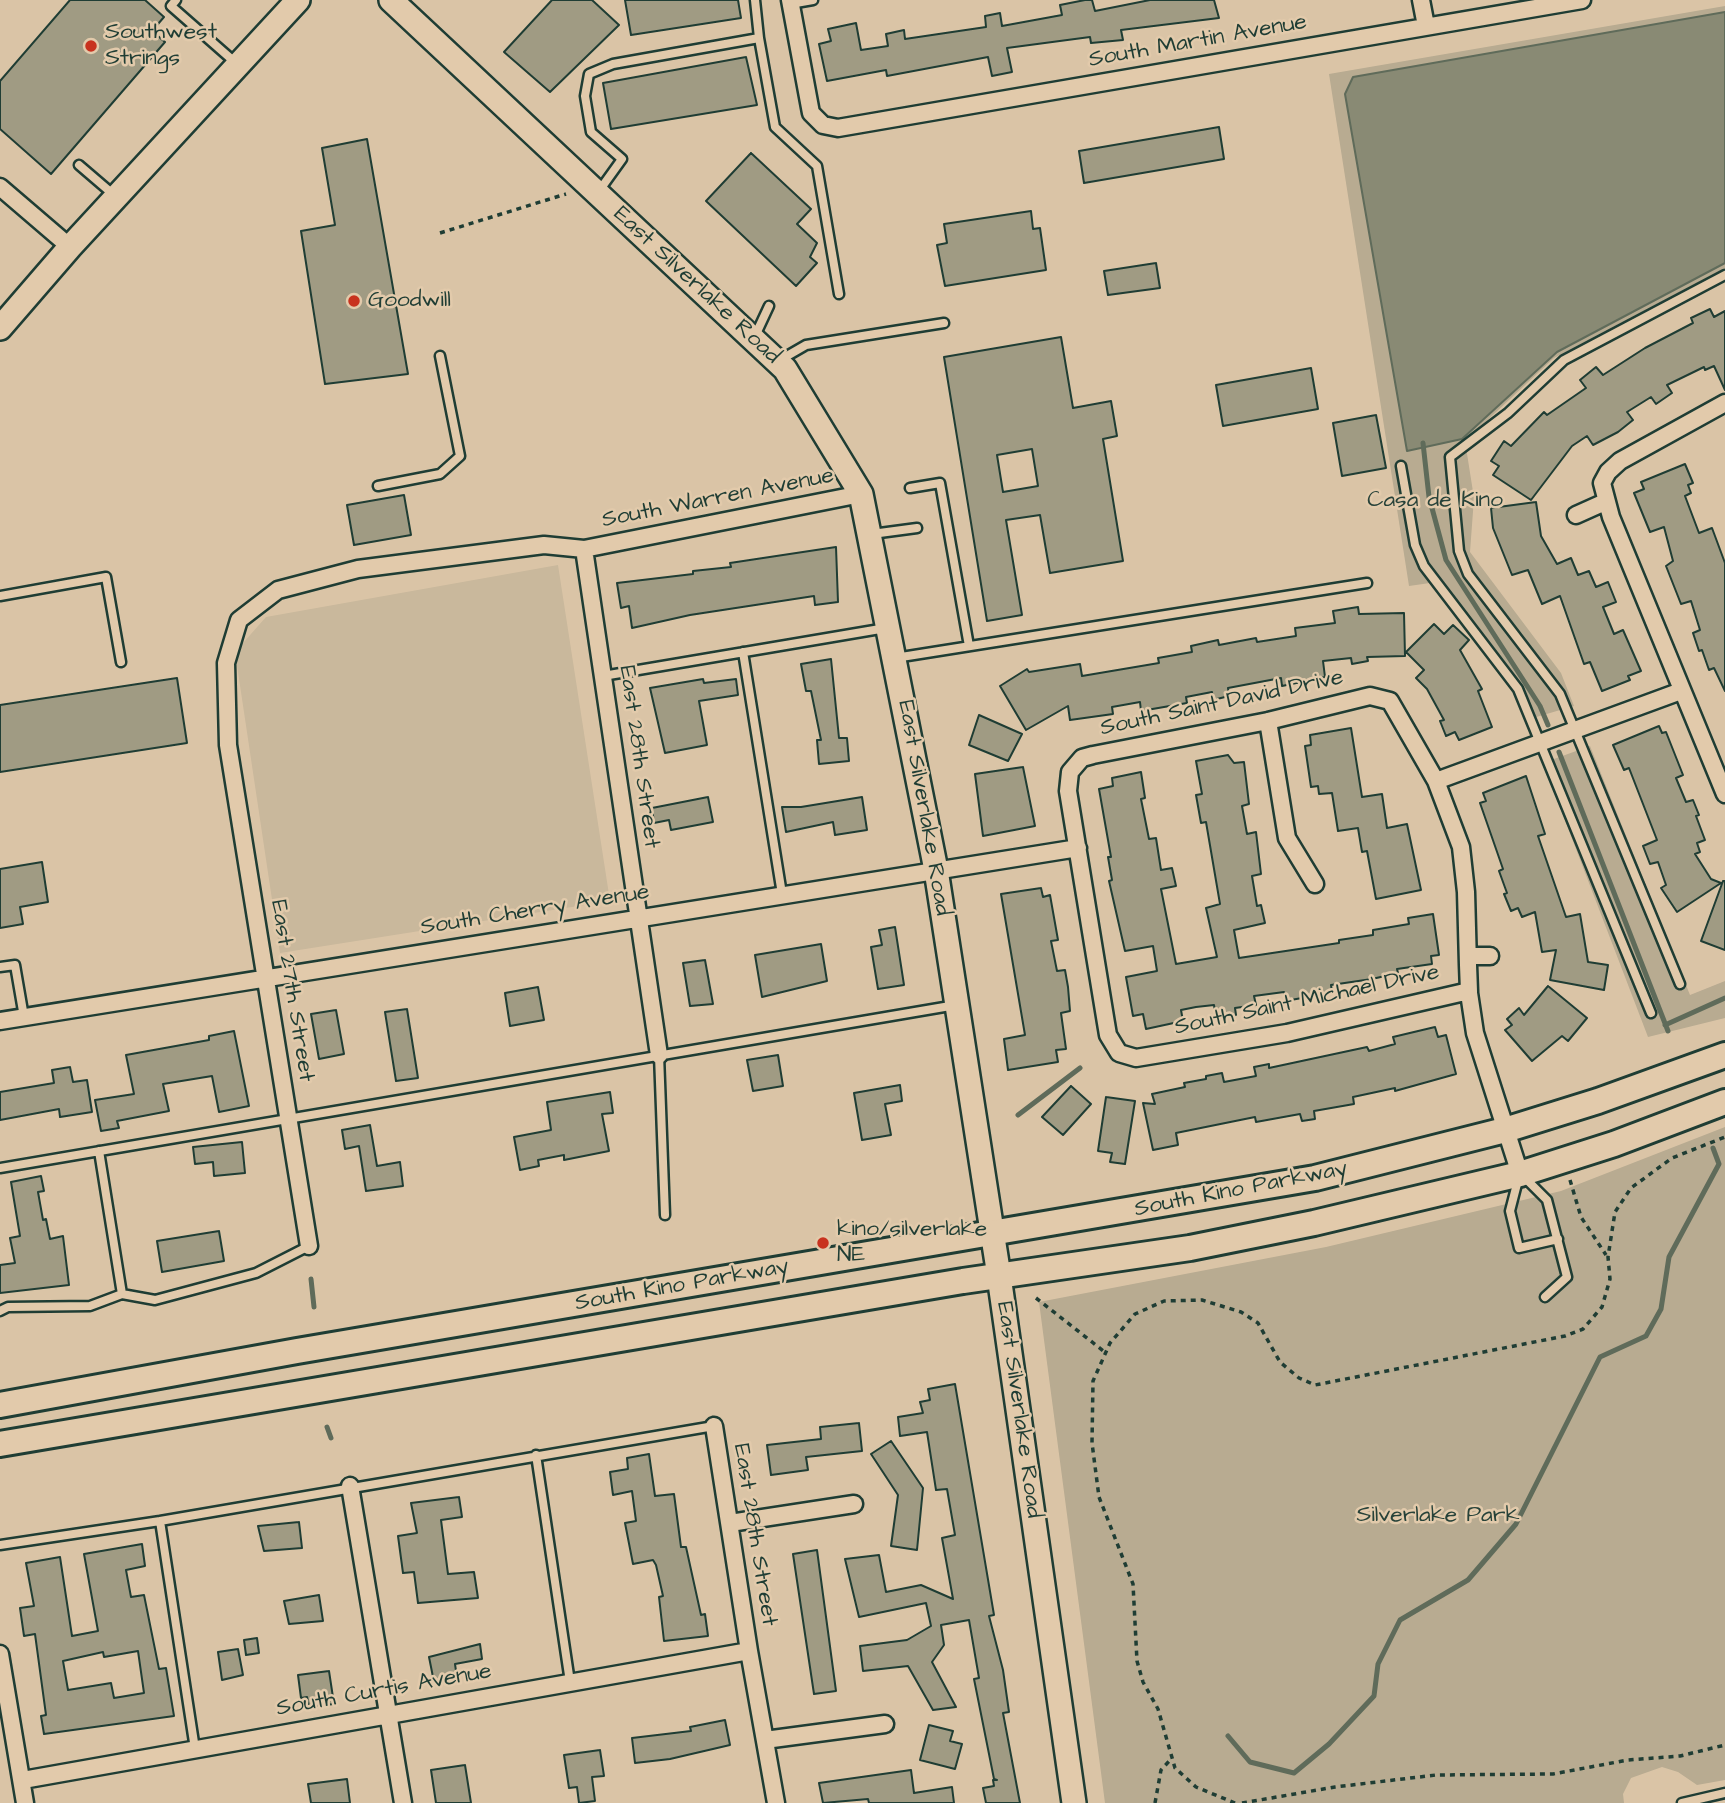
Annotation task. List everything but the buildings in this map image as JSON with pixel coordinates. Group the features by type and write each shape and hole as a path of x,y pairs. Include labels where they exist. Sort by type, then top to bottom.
{"main road":[{"name":"South Kino Parkway","path":"5,1404 297,1351 1315,1178 1505,1130 1598,1101 1725,1055"},
{"name":"South Kino Parkway","path":"0,1447 999,1276 1190,1248 1314,1223 1520,1174 1615,1144 1725,1102"}],"street":[{"path":"0,328 115,197 298,0"},
{"name":"East Silverlake Road","path":"391,0 778,361 861,494 936,870 993,1234 1074,1803"},
{"path":"410,0 451,56"},
{"path":"1421,0 1426,26"},
{"name":"South Martin Avenue","path":"790,2 811,113 823,125 838,128 1582,0"},
{"path":"0,187 70,247"},
{"path":"1725,403 1620,461 1608,472 1602,483 1605,502 1725,794"},
{"name":"South Warren Avenue","path":"228,744 226,663 239,620 278,590 358,569 544,545 584,549 861,494"},
{"path":"1576,515 1605,502"},
{"name":"East 28th Street","path":"584,549 659,1055"},
{"path":"1520,1174 1475,1033 1469,991 1466,892 1461,846 1436,781 1681,691"},
{"name":"South Saint David Drive","path":"1077,848 1064,768 1082,758 1268,721 1370,696 1390,701 1436,781"},
{"path":"1268,721 1287,838 1315,884"},
{"name":"East 27th Street","path":"228,744 309,1246"},
{"name":"South Cherry Avenue","path":"0,1021 1077,848"},
{"name":"South Saint Michael Drive","path":"1077,848 1106,1023 1115,1053 1136,1058 1287,1033 1469,991"},
{"path":"1468,956 1490,956"},
{"name":"East 28th Street","path":"714,1426 776,1803"},
{"path":"350,1486 403,1803"},
{"path":"730,1524 854,1504"},
{"name":"South Curtis Avenue","path":"23,1780 388,1713 750,1653"},
{"path":"0,1654 25,1803"},
{"path":"765,1740 885,1724"}],"lane":[{"path":"176,0 171,6 237,64"},
{"path":"755,0 775,127 817,166 839,294"},
{"path":"790,2 813,0"},
{"path":"597,193 622,159 592,132 584,96 589,74 613,64 760,38"},
{"path":"79,165 115,197"},
{"path":"1680,984 1576,730 1547,674 1468,574 1459,551 1450,457 1508,413 1564,360 1725,275"},
{"path":"754,339 769,306"},
{"path":"778,361 806,345 944,323"},
{"path":"378,486 440,474 460,456 440,356"},
{"path":"1401,466 1415,545 1424,566 1518,689 1651,1013"},
{"path":"910,488 940,484 969,646"},
{"path":"871,534 917,528"},
{"path":"0,596 106,577 121,662"},
{"path":"895,658 1367,583"},
{"path":"603,676 889,628"},
{"path":"743,652 782,894"},
{"path":"0,967 15,965 24,1017"},
{"path":"0,1168 957,1005"},
{"path":"659,1055 665,1215"},
{"path":"99,1151 122,1294"},
{"path":"1545,1297 1567,1277 1558,1240 1547,1200 1520,1174 1510,1211 1519,1248 1558,1240"},
{"path":"0,1311 8,1307 90,1306 122,1294 155,1300 256,1273 309,1246"},
{"path":"0,1545 160,1521 350,1486 714,1426"},
{"path":"536,1455 570,1682"},
{"path":"160,1521 195,1749"},
{"path":"1682,1803 1725,1793"}],"path":[{"path":"440,233 566,194"},
{"path":"1235,1803 1196,1787 1175,1768 1157,1709 1143,1682 1137,1661 1136,1621 1129,1570 1100,1497 1092,1443 1093,1381 1110,1343 1135,1314 1164,1301 1202,1300 1241,1312 1258,1323 1280,1362 1299,1378 1315,1385 1565,1336 1583,1329 1602,1307 1610,1279 1608,1257 1615,1212 1631,1188 1672,1158 1723,1138"},
{"path":"1570,1180 1581,1217 1608,1257"},
{"path":"1035,1298 1106,1353"},
{"path":"1242,1803 1335,1787 1436,1775 1553,1774 1628,1760 1680,1756 1725,1745"},
{"path":"1155,1803 1161,1770 1172,1758"}],"shaded area":[{"path":"1725,12 1725,263 1557,352 1462,439 1407,451 1345,94 1353,77"},
{"path":"558,565 610,901 280,953 235,652 266,617"}],"green space":[{"name":"Casa de Kino","path":"1725,6 1725,268 1554,358 1465,441 1474,498 1470,552 1561,673 1574,706 1526,720 1513,686 1430,583 1409,586 1329,74"},
{"path":"1590,746 1690,995 1725,981 1725,1018 1648,1037 1543,763"},
{"name":"Silverlake Park","path":"1725,1127 1725,1780 1697,1785 1678,1772 1662,1767 1631,1778 1623,1794 1624,1803 1105,1803 1039,1302 1326,1247 1561,1191"}],"waterway":[{"path":"1423,443 1429,497 1446,560 1540,706 1548,725"},
{"path":"1559,752 1668,1031"},
{"path":"1665,1025 1725,998"},
{"path":"1018,1115 1080,1068"},
{"path":"1228,1736 1250,1762 1294,1773 1329,1744 1374,1696 1378,1664 1400,1620 1468,1580 1516,1524 1600,1357 1646,1336 1661,1309 1669,1257 1719,1164 1713,1148"},
{"path":"311,1279 314,1307"},
{"path":"327,1427 331,1438"}],"place":[{"name":"Southwest Strings","path":"91,46"},
{"name":"Goodwill","path":"354,301"},
{"name":"kino/silverlake NE","path":"823,1243"}]}
